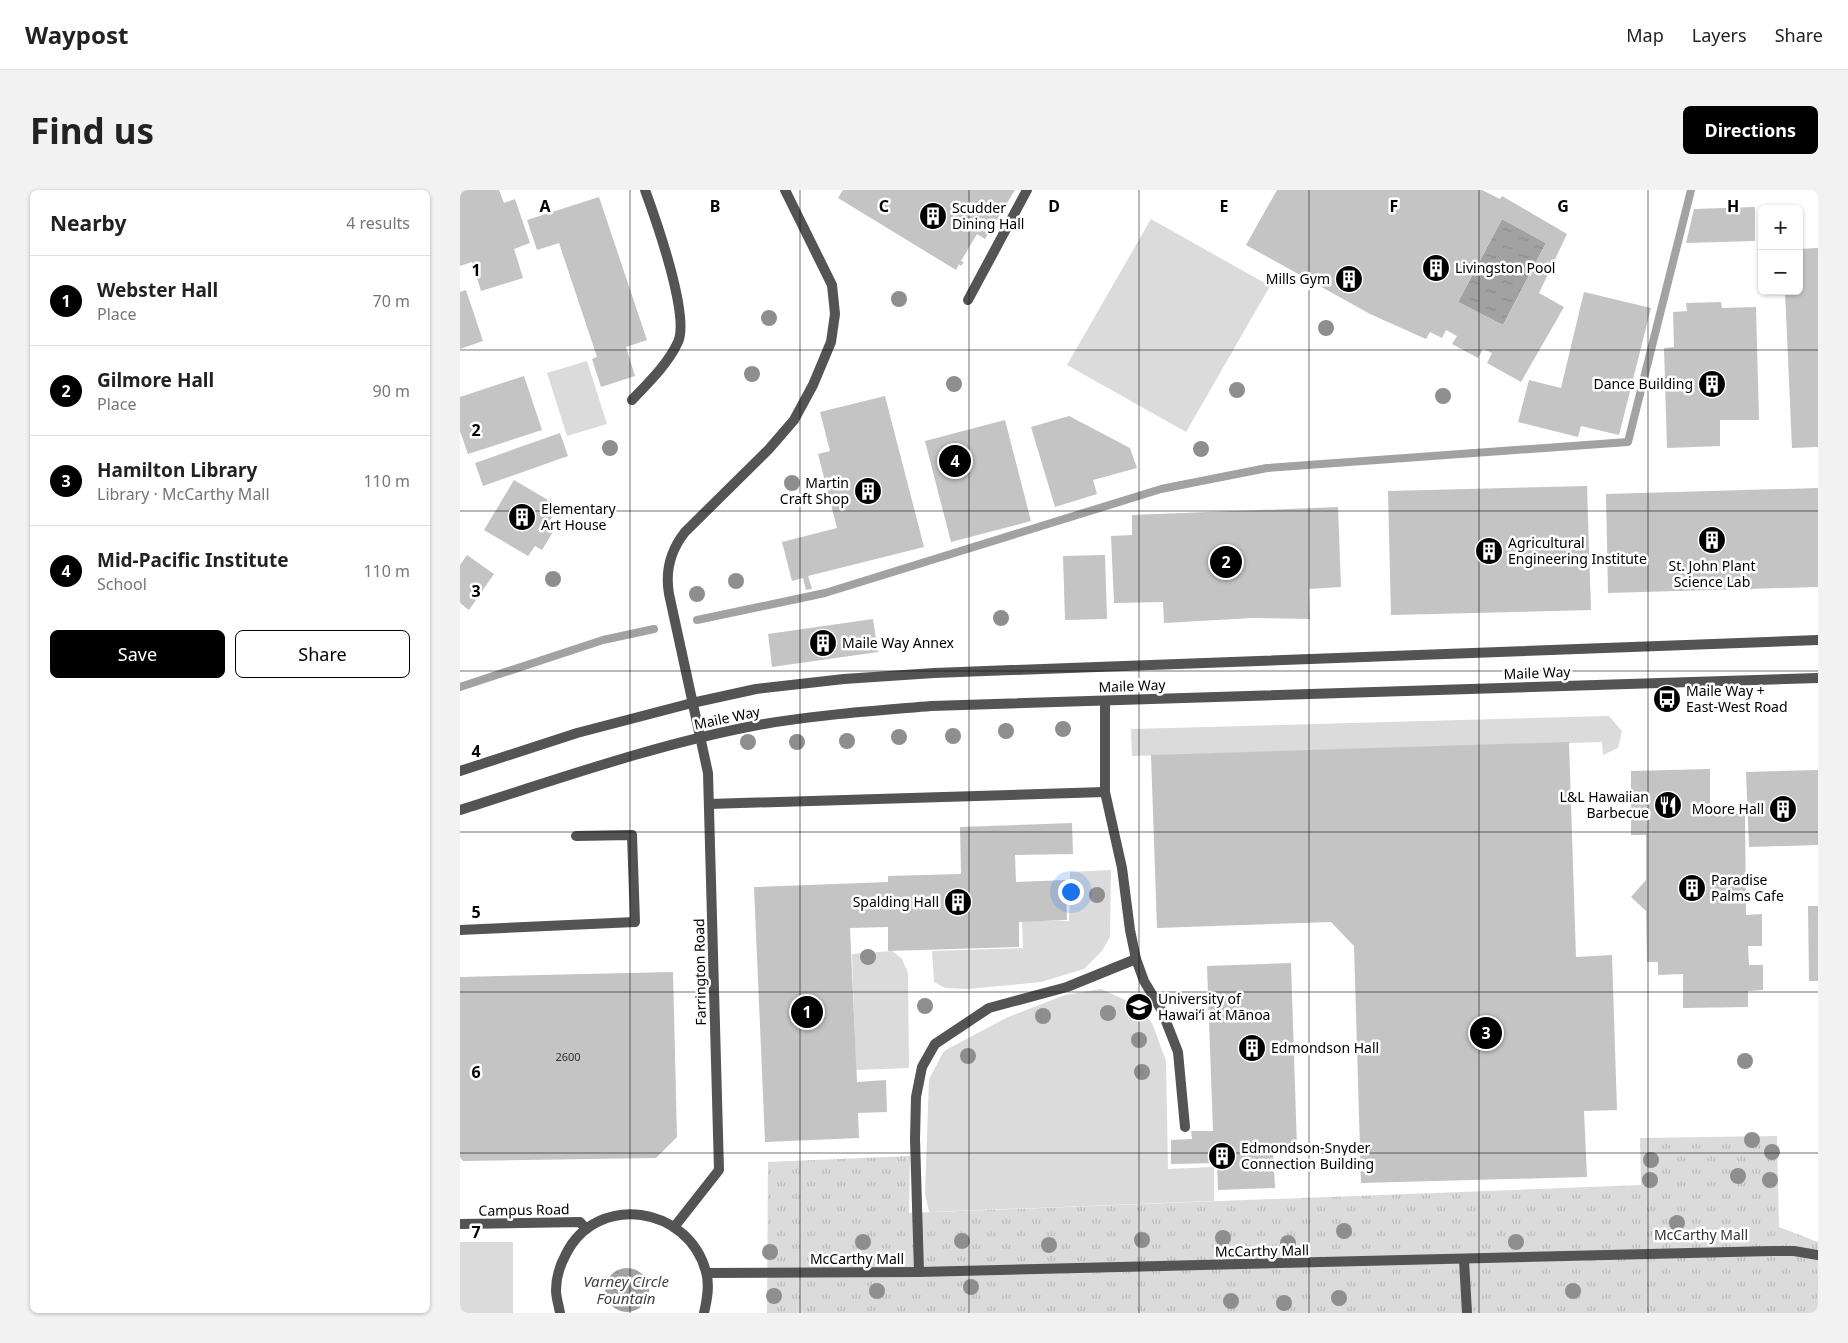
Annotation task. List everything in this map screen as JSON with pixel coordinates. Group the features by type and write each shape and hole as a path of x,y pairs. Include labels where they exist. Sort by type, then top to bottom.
{"street":[{"path":"632,400 665,362 678,342 682,326 675,286 645,190"},
{"name":"Farrington Road","path":"675,1226 719,1170 708,773 667,585 668,566 674,548 685,532 769,449 794,420 820,370 831,342 835,328 835,299 832,285 785,190"},
{"path":"968,300 1027,190"},
{"name":"Maile Way","path":"460,771 577,733 692,703 756,689 844,679 934,672 1818,640"},
{"name":"Maile Way","path":"460,810 588,769 700,737 759,725 848,713 931,706 1818,678"},
{"path":"1105,700 1105,792 1122,868 1136,959 1144,981 1162,1011 1178,1052 1185,1128"},
{"path":"709,804 1105,792"},
{"path":"460,930 635,922 632,835 576,836"},
{"path":"919,1272 915,1138 916,1097 922,1067 935,1044 989,1008 1067,987 1136,959"},
{"path":"560,1313 556,1290 560,1266 570,1246 586,1229 607,1218 630,1214 654,1217 675,1226 689,1239 700,1255 706,1273 708,1296 704,1313"},
{"name":"Campus Road","path":"460,1224 580,1222 586,1229"},
{"name":"McCarthy Mall","path":"706,1273 919,1272 1772,1251 1794,1251 1818,1255"},
{"path":"1464,1260 1467,1313"}],"green space":[{"path":"1151,219 1270,286 1186,432 1067,365"},
{"path":"587,361 607,424 567,436 547,373"},
{"path":"1609,716 1622,731 1618,748 1603,755 1602,742 1132,756 1131,729"},
{"path":"1111,870 1110,937 1102,951 1084,969 1041,982 968,989 945,988 934,982 932,951 1023,948 1022,921 1069,921 1070,872"},
{"path":"892,951 902,959 908,973 909,1068 856,1070 852,954"},
{"path":"1101,989 1134,1004 1152,1023 1166,1061 1168,1169 1214,1167 1214,1201 929,1212 925,1194 929,1079 944,1051 1008,1017 1065,995"},
{"name":"McCarthy Mall","path":"1777,1136 1779,1227 1818,1242 1818,1313 767,1313 768,1162 910,1156 909,1213 1641,1185 1640,1138"},
{"path":"460,1242 513,1242 513,1313 460,1313"}],"water":[{"path":"1502,219 1546,243 1503,325 1458,302"},
{"name":"Varney Circle Fountain","path":"627,1268 639,1272 645,1278 649,1290 645,1302 639,1308 627,1312 615,1308 609,1302 605,1290 609,1278 615,1272"}],"building":[{"path":"460,190 499,190 504,203 515,199 530,243 514,249 523,278 481,291 472,262 460,266"},
{"name":"Scudder Dining Hall","path":"843,190 1015,190 985,239 977,234 961,261 964,262 961,266 959,264 956,270 838,198"},
{"path":"1277,190 1482,190 1500,199 1502,196 1567,234 1539,293 1564,307 1521,382 1487,363 1492,353 1483,349 1478,358 1452,344 1457,336 1446,330 1442,338 1430,332 1426,339 1370,314 1246,245","holes":["1502,219 1546,243 1503,325 1458,302"]},
{"path":"599,197 647,340 626,347 635,376 601,387 592,359 597,357 559,243 537,250 527,220"},
{"path":"1755,207 1755,241 1686,243 1694,209"},
{"path":"1818,248 1818,447 1792,448 1785,295 1803,295 1803,249"},
{"path":"466,290 483,341 460,349 460,292"},
{"path":"1584,292 1651,308 1619,435 1581,426 1578,437 1518,422 1529,380 1561,388"},
{"name":"Dance Building","path":"1721,302 1722,308 1756,307 1759,420 1720,420 1720,446 1667,448 1664,348 1674,347 1673,312 1687,311 1686,303"},
{"path":"524,376 542,430 468,454 460,431 460,397"},
{"name":"Martin Craft Shop","path":"885,396 924,547 808,576 812,589 806,590 803,578 792,581 782,542 837,528 818,454 830,451 820,412"},
{"path":"1069,416 1130,448 1137,468 1093,480 1097,494 1055,507 1031,427"},
{"path":"1005,420 1031,521 951,542 925,441"},
{"path":"560,433 568,456 483,486 475,463"},
{"name":"Elementary Art House","path":"514,480 548,500 545,507 554,513 550,521 557,525 542,550 535,546 528,556 484,530"},
{"name":"Agricultural Engineering Institute","path":"1587,486 1591,610 1391,615 1388,491"},
{"name":"St. John Plant Science Lab","path":"1818,488 1818,587 1608,593 1606,494"},
{"path":"1338,507 1341,587 1309,589 1310,619 1252,618 1164,623 1163,602 1114,603 1111,536 1132,535 1132,515"},
{"path":"467,555 494,574 469,610 460,603 460,565"},
{"path":"1105,555 1107,619 1065,620 1063,556"},
{"name":"Maile Way Annex","path":"873,619 878,652 772,667 768,634"},
{"path":"1569,742 1576,957 1612,955 1617,1110 1584,1111 1587,1177 1361,1183 1354,946 1331,922 1157,928 1151,755"},
{"name":"Paradise Palms Cafe","path":"1710,769 1710,814 1745,813 1746,915 1762,914 1762,946 1748,946 1749,965 1763,965 1763,990 1748,991 1748,1007 1683,1008 1683,974 1658,975 1658,962 1647,962 1646,911 1631,897 1646,880 1646,835 1631,835 1631,771"},
{"name":"Moore Hall","path":"1818,770 1818,845 1749,847 1746,772"},
{"path":"1072,823 1073,854 1015,855 1016,882 1066,880 1067,920 1019,922 1019,947 888,951 888,927 850,928 857,1082 886,1080 887,1112 858,1113 859,1138 765,1142 754,887 888,882 888,876 961,874 960,827"},
{"path":"1808,906 1818,906 1818,981 1809,981"},
{"name":"Edmondson Hall","path":"1291,963 1297,1148 1273,1149 1275,1188 1218,1190 1217,1163 1171,1164 1171,1140 1192,1139 1191,1131 1213,1131 1207,966"},
{"path":"673,972 677,1137 656,1158 463,1161 460,1157 460,977"}],"waterway":[{"path":"697,620 825,593 1161,489 1267,468 1628,442 1691,190"},
{"path":"460,687 603,640 654,629"}],"place":[{"name":"Scudder Dining Hall","path":"933,216"},
{"name":"Livingston Pool","path":"1436,268"},
{"name":"Mills Gym","path":"1349,279"},
{"name":"Dance Building","path":"1712,384"},
{"name":"Mid-Pacific Institute","path":"955,461"},
{"name":"Martin Craft Shop","path":"868,491"},
{"name":"Elementary Art House","path":"522,517"},
{"name":"St. John Plant Science Lab","path":"1712,540"},
{"name":"Agricultural Engineering Institute","path":"1489,551"},
{"name":"Gilmore Hall","path":"1226,562"},
{"name":"Maile Way Annex","path":"823,643"},
{"name":"Maile Way + East-West Road","path":"1667,699"},
{"name":"L&L Hawaiian Barbecue","path":"1668,805"},
{"name":"Moore Hall","path":"1783,809"},
{"name":"Paradise Palms Cafe","path":"1692,888"},
{"name":"Spalding Hall","path":"958,902"},
{"name":"University of Hawaiʻi at Mānoa","path":"1139,1007"},
{"name":"Webster Hall","path":"807,1012"},
{"name":"Hamilton Library","path":"1486,1033"},
{"name":"Edmondson Hall","path":"1252,1048"},
{"name":"Edmondson-Snyder Connection Building","path":"1222,1156"}]}
